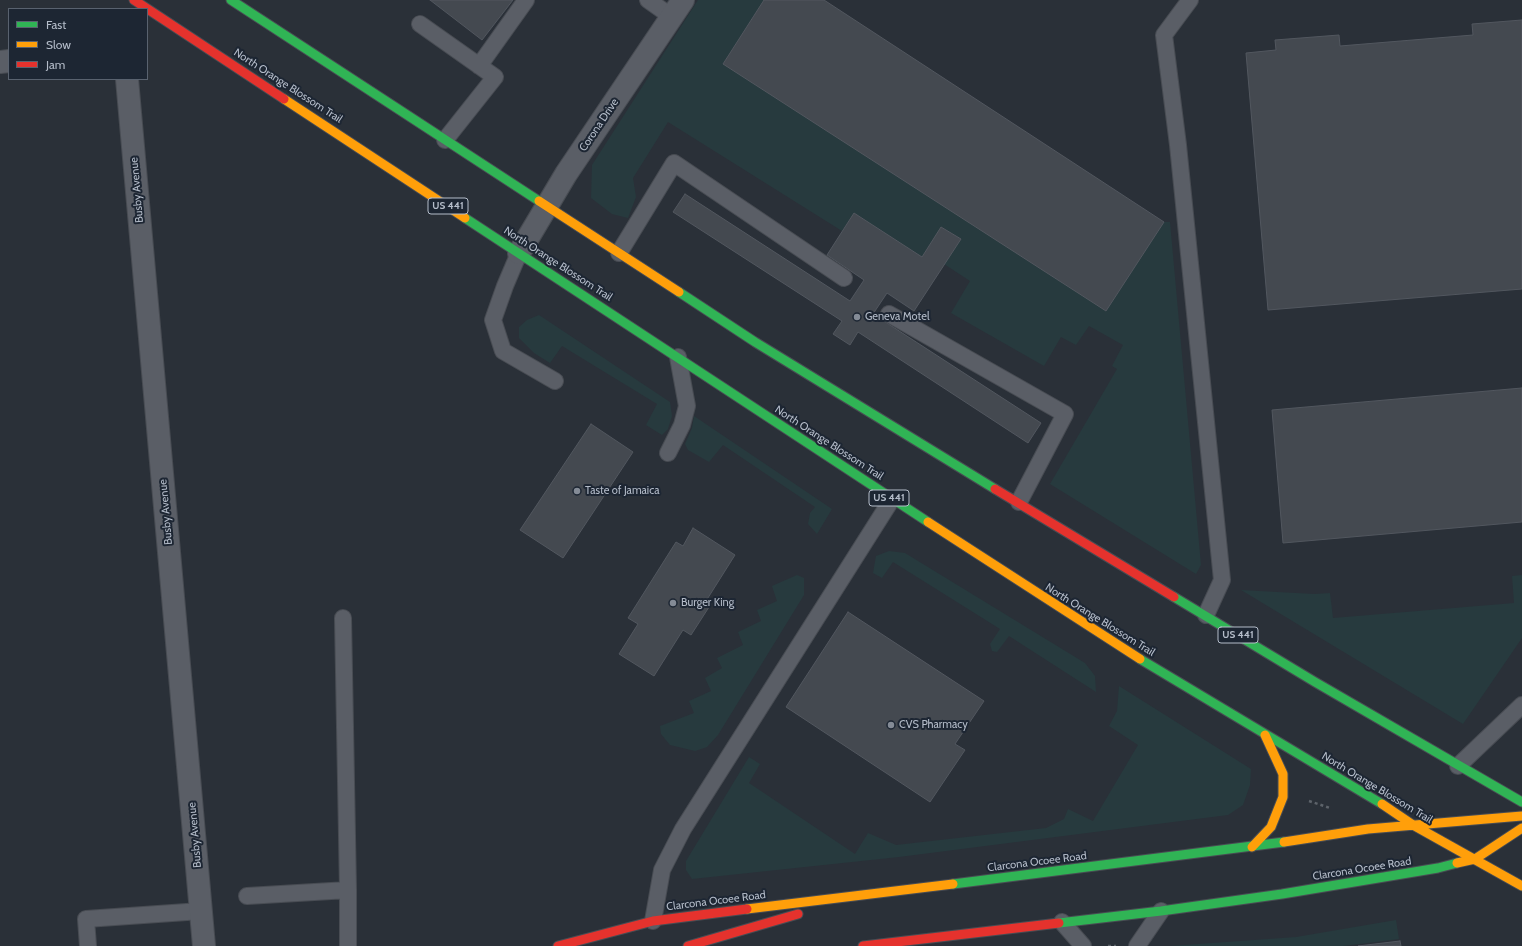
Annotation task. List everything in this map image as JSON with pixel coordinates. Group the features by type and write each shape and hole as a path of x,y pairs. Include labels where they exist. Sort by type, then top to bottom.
{"main road":[{"name":"US 441","path":"231,0 761,346 945,459 1458,766 1522,802"},
{"name":"North Orange Blossom Trail","path":"147,6 892,499 1136,657 1265,735 1372,797 1413,825 1522,886"},
{"path":"1252,847 1271,827 1283,797 1283,774 1265,735"},
{"name":"Clarcona Ocoee Road","path":"558,946 653,921 1252,847 1368,829 1522,816"},
{"name":"Clarcona Ocoee Road","path":"863,946 1282,894 1438,868 1475,859 1522,828"},
{"path":"688,946 864,896"}],"street":[{"name":"Corona Drive","path":"519,253 566,174 677,9"},
{"name":"Busby Avenue","path":"127,80 204,946"}],"lane":[{"path":"479,66 526,0"},
{"path":"648,0 677,9"},
{"path":"1190,0 1164,35 1180,161 1222,580 1206,615"},
{"path":"420,24 495,77 445,140"},
{"path":"619,253 674,163 844,278"},
{"path":"519,253 493,320 503,351 555,381"},
{"path":"889,314 1066,414 1019,502"},
{"path":"668,452 682,426 688,406 678,357"},
{"path":"653,921 662,870 683,828 892,499"},
{"path":"343,618 348,946"},
{"path":"1458,766 1522,704"},
{"path":"247,896 348,890"},
{"path":"1138,946 1161,910"},
{"path":"88,946 86,919 201,911"},
{"path":"1062,922 1083,946"}],"path":[{"path":"1304,800 1330,808"}],"green space":[{"path":"698,0 764,0 723,64 1106,311 1164,222 1170,222 1201,565 1196,574 1050,484 1117,369 1112,366 1123,345 1089,326 1076,345 1061,337 1044,366 951,313 970,281 944,264 961,239 942,227 922,257 854,213 842,231 668,122 633,178 636,197 628,218 612,214 591,198 592,165"},
{"path":"539,315 670,402 672,416 668,429 662,435 646,425 657,404 562,346 550,363 534,353 519,338 519,327 527,320"},
{"path":"694,416 832,509 817,534 808,524 810,513 815,507 723,445 709,462 688,450 685,444 692,428"},
{"path":"889,551 905,553 1085,663 1095,676 1096,692 1009,636 997,652 992,651 990,644 1000,629 893,562 882,578 873,573 876,556"},
{"path":"797,575 804,578 804,595 718,735 707,747 695,751 670,745 661,734 660,726 694,713 689,701 711,691 705,678 722,668 717,658 743,645 738,632 761,621 757,610 777,601 772,586"},
{"path":"1522,575 1522,638 1463,724 1241,590 1314,594 1330,593 1333,618 1514,603 1512,576"},
{"path":"1119,686 1251,769 1250,785 1243,805 1228,815 899,857 692,879 686,870 686,861 749,757 760,764 749,783 855,854 868,833 896,845 1046,828 1064,819 1068,809 1093,821 1138,745 1109,726 1117,711"},
{"path":"1396,920 1399,939 1343,946 1170,946 1296,937"}],"building":[{"path":"430,0 513,0 482,40"},
{"path":"764,0 824,0 1164,222 1106,311 723,64"},
{"path":"1522,20 1522,289 1268,310 1246,53 1276,50 1275,40 1339,35 1340,46 1473,35 1472,24"},
{"name":"Geneva Motel","path":"685,194 850,301 864,280 827,255 854,213 922,257 941,227 961,239 914,311 887,293 873,314 1041,423 1028,443 858,332 850,345 833,334 842,321 673,212"},
{"path":"1522,388 1522,522 1283,543 1272,410"},
{"name":"Taste of Jamaica","path":"591,424 633,452 563,558 520,530"},
{"name":"Burger King","path":"693,528 735,555 706,601 711,604 691,635 683,630 654,676 619,654 638,624 628,618 676,542 683,546"},
{"name":"CVS Pharmacy","path":"848,612 984,701 955,744 965,750 930,802 786,707"},
{"path":"1400,941 1401,946 1358,946"}],"traffic: fast":[{"path":"231,0 539,201"},
{"path":"465,218 928,522"},
{"path":"679,292 755,342 995,489"},
{"path":"1174,597 1315,682 1522,802"},
{"path":"1140,659 1382,804"},
{"path":"953,884 1284,842"},
{"path":"1059,923 1161,911 1282,894 1438,868 1457,863"}],"traffic: slow":[{"path":"284,99 465,218"},
{"path":"539,201 679,292"},
{"path":"928,522 1140,659"},
{"path":"1252,847 1271,827 1283,797 1283,774 1265,735"},
{"path":"1382,804 1413,825 1522,886"},
{"path":"1284,842 1368,829 1522,816"},
{"path":"1457,863 1475,859 1522,828"},
{"path":"747,909 953,884"}],"traffic: jam":[{"path":"134,0 146,8"},
{"path":"148,9 284,99"},
{"path":"995,489 1174,597"},
{"path":"558,946 653,921 747,909"},
{"path":"688,946 798,914"},
{"path":"863,946 1059,923"}],"place":[{"name":"Geneva Motel","path":"857,317"},
{"name":"Taste of Jamaica","path":"577,491"},
{"name":"Burger King","path":"673,603"},
{"name":"CVS Pharmacy","path":"891,725"}]}
